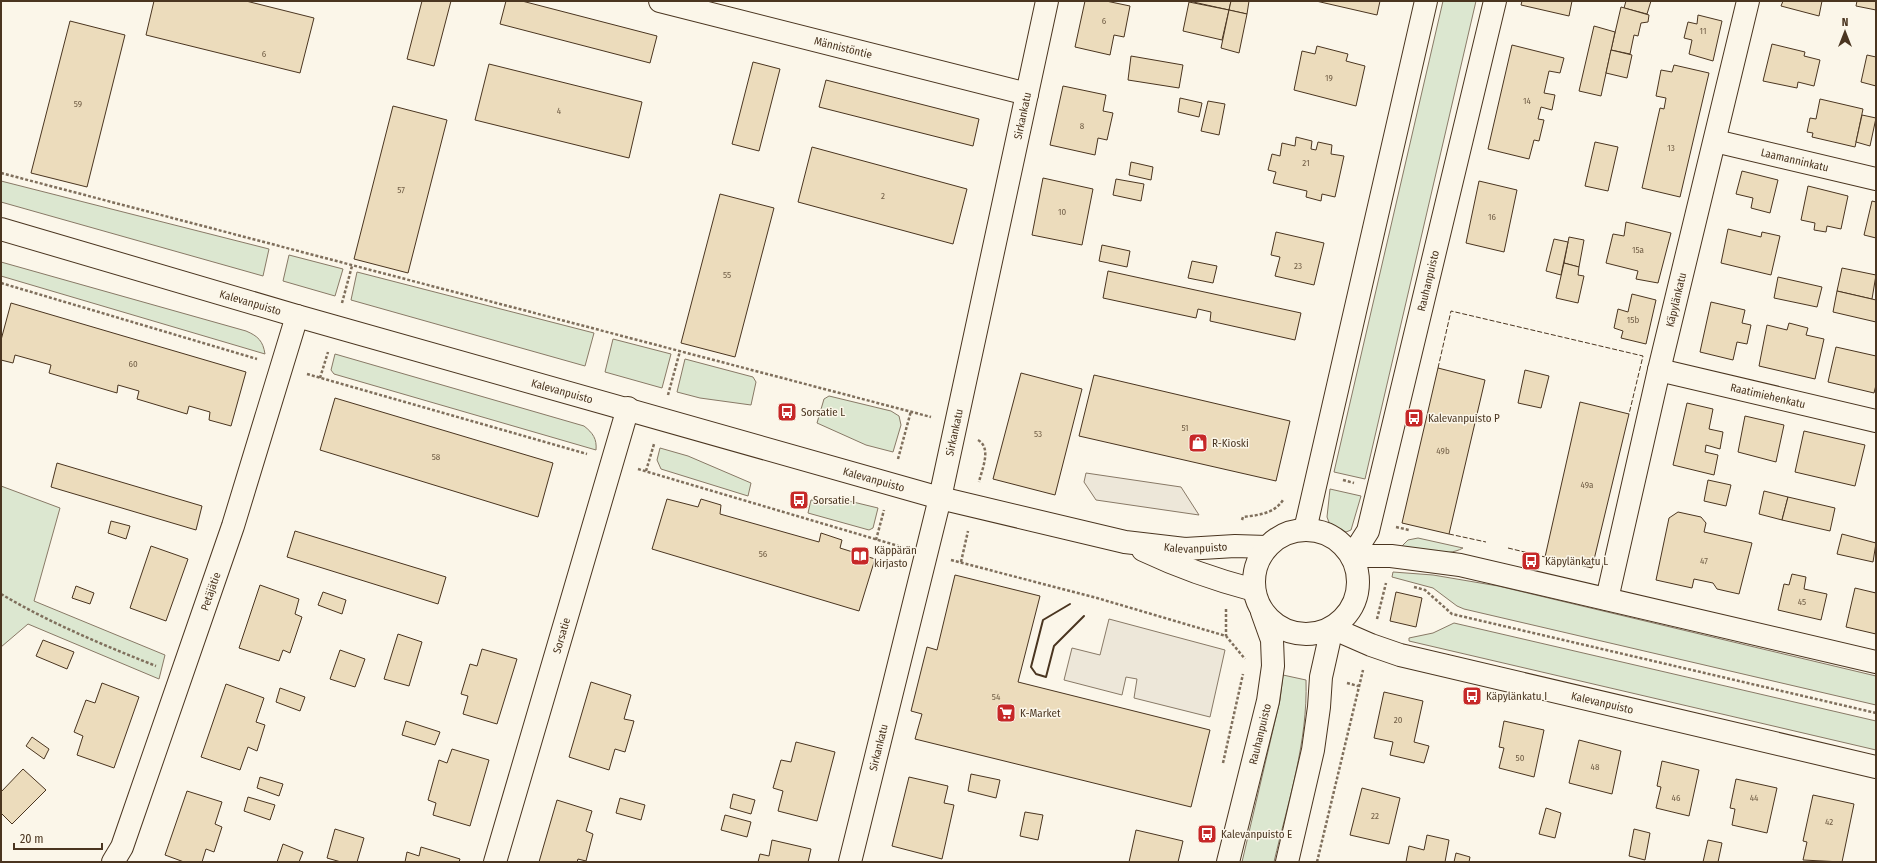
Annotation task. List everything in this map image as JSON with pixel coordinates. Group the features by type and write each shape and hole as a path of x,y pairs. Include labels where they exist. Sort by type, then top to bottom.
{"street":[{"name":"Männistöntie","path":"660,1 1027,94"},
{"name":"Sirkankatu","path":"850,862 940,498 1047,1"},
{"path":"1305,530 1426,1"},
{"name":"Rauhanpuisto","path":"1352,556 1368,531 1495,1"},
{"name":"Käpylänkatu","path":"1607,599 1748,1"},
{"name":"Laamanninkatu","path":"1714,141 1876,179"},
{"name":"Kalevanpuisto","path":"1,229 297,316 628,408 940,498 1125,542 1185,549 1235,546 1267,547"},
{"name":"Petäjätie","path":"113,862 122,847 233,526 297,316"},
{"name":"Raatimiehenkatu","path":"1660,370 1876,421"},
{"name":"Sorsatie","path":"495,862 628,408"},
{"path":"1305,530 1320,531 1334,537 1345,546 1352,556 1358,571 1359,588 1354,604 1345,618 1332,628 1316,634 1299,634 1283,629 1269,619 1257,598 1256,567 1267,547 1277,538 1290,532 1305,530"},
{"name":"Kalevanpuisto","path":"1125,542 1167,562 1226,582 1257,598"},
{"path":"1352,556 1392,556 1460,565 1876,662"},
{"name":"Rauhanpuisto","path":"1228,862 1268,701 1273,666 1272,640 1257,598"},
{"path":"1287,862 1313,750 1319,707 1321,677 1332,628"},
{"name":"Kalevanpuisto","path":"1332,628 1371,645 1400,655 1876,767"}],"path":[{"path":"1,174 912,411 937,419 956,427 982,442 986,454 961,562"},
{"path":"1,283 282,367 926,554 1097,598 1226,636 1246,660 1245,666"},
{"path":"1318,474 1378,489"},
{"path":"1235,546 1243,517 1265,514 1280,505 1287,495"},
{"path":"1394,526 1417,532"},
{"path":"1386,580 1393,582"},
{"path":"1226,582 1226,636"},
{"path":"1412,587 1425,590 1452,614 1876,713"},
{"path":"1,594 33,613 113,649 181,676"},
{"path":"1222,767 1243,673"},
{"path":"1321,677 1358,686"}],"green space":[{"path":"1443,1 1476,1 1365,479 1334,472"},
{"path":"1,181 269,249 263,276 1,202"},
{"path":"289,255 343,269 335,296 283,281"},
{"path":"1,262 246,331 254,335 261,342 265,354 1,276"},
{"path":"357,272 594,333 585,366 351,300"},
{"path":"613,339 671,354 662,388 605,372"},
{"path":"335,354 584,426 594,436 596,450 334,374 331,370"},
{"path":"685,359 753,377 756,382 751,405 700,398 677,392"},
{"path":"829,396 891,411 899,416 901,425 893,452 866,445 817,423 824,399"},
{"path":"660,448 688,456 751,483 748,496 661,469 657,460"},
{"path":"1,486 60,508 34,601 165,655 159,679 28,624 1,647"},
{"path":"1330,489 1361,496 1351,530 1346,532 1330,525 1327,517"},
{"path":"811,500 849,501 878,508 873,528 869,530 808,513"},
{"path":"1418,538 1463,548 1456,551 1441,553 1401,547 1408,540"},
{"path":"1393,572 1433,575 1498,586 1876,676 1876,705 1464,609 1457,606 1433,588 1392,577"},
{"path":"1454,623 1876,721 1876,750 1409,641 1409,638 1433,633"},
{"path":"1283,675 1306,680 1304,726 1296,772 1274,862 1242,862 1280,700"}],"shaded area":[{"path":"1086,473 1181,487 1199,515 1096,500 1084,482"},
{"path":"1109,619 1225,650 1210,717 1134,698 1137,679 1126,677 1122,695 1064,680 1072,648 1100,655"}],"building":[{"path":"154,1 246,1 314,18 300,73 146,35"},
{"path":"422,1 451,1 434,66 407,59"},
{"path":"506,1 522,1 657,36 650,63 500,24"},
{"path":"1085,1 1106,1 1130,6 1124,37 1114,35 1110,55 1075,47"},
{"path":"1189,1 1231,1 1229,10"},
{"path":"1231,1 1249,1 1247,14 1229,10"},
{"path":"1316,1 1380,1 1377,15"},
{"path":"1522,1 1572,1 1569,16 1521,5"},
{"path":"1626,1 1651,1 1647,14 1624,8"},
{"path":"1783,1 1822,1 1819,16 1781,6"},
{"path":"1857,1 1876,1 1876,10 1856,6"},
{"path":"1189,2 1229,10 1222,40 1183,31"},
{"path":"1621,7 1649,15 1648,22 1641,23 1638,36 1634,35 1630,54 1611,50"},
{"path":"1229,10 1247,14 1239,53 1221,48"},
{"path":"1698,15 1722,21 1713,61 1689,54 1692,40 1684,38 1688,22 1697,24"},
{"path":"70,21 125,35 87,187 31,173"},
{"path":"1594,26 1615,32 1601,96 1579,91"},
{"path":"1772,44 1805,52 1804,56 1820,60 1814,86 1798,82 1797,88 1763,81"},
{"path":"1512,45 1564,58 1560,73 1549,71 1544,93 1555,95 1552,110 1541,107 1538,119 1544,120 1539,141 1534,140 1529,159 1488,149"},
{"path":"1317,46 1348,54 1346,61 1365,66 1356,106 1294,90 1302,51 1315,54"},
{"path":"1611,50 1632,55 1627,78 1606,73"},
{"path":"1867,55 1876,57 1876,86 1861,82"},
{"path":"1131,56 1183,65 1179,88 1128,80"},
{"path":"753,62 780,69 759,151 732,144"},
{"path":"489,64 642,102 629,158 475,120"},
{"path":"1674,65 1709,73 1680,197 1642,188 1660,108 1664,109 1666,98 1656,96 1661,70 1672,72"},
{"path":"826,80 979,119 973,146 819,107"},
{"path":"1063,86 1106,95 1103,111 1113,113 1107,140 1098,138 1095,155 1050,145"},
{"path":"1180,98 1202,103 1199,117 1178,112"},
{"path":"1820,99 1863,109 1855,147 1812,137 1813,133 1807,132 1810,118 1816,119"},
{"path":"1208,101 1225,104 1219,135 1201,131"},
{"path":"393,106 447,120 408,273 354,259"},
{"path":"1862,115 1876,118 1870,146 1856,142"},
{"path":"1296,137 1312,141 1311,149 1316,150 1318,142 1332,145 1331,154 1344,156 1335,197 1322,194 1321,201 1306,197 1307,191 1273,183 1276,172 1268,170 1272,154 1280,156 1282,143 1295,146"},
{"path":"1595,142 1618,147 1608,191 1585,186"},
{"path":"812,147 967,189 953,244 798,202"},
{"path":"1131,162 1153,167 1151,180 1129,175"},
{"path":"1742,171 1778,180 1770,213 1751,208 1753,198 1736,194"},
{"path":"1043,178 1093,189 1082,245 1032,235"},
{"path":"1116,179 1144,184 1141,201 1113,195"},
{"path":"1479,181 1517,190 1504,252 1466,243"},
{"path":"1808,186 1848,196 1841,229 1827,226 1826,232 1814,230 1815,223 1801,220"},
{"path":"720,194 774,208 735,357 681,343"},
{"path":"1872,201 1876,202 1876,238 1864,235"},
{"path":"1626,222 1671,233 1658,283 1636,279 1638,271 1606,263 1613,234 1624,236"},
{"path":"1728,229 1761,237 1762,232 1780,236 1771,275 1721,263"},
{"path":"1276,232 1324,243 1314,285 1275,276 1280,257 1271,255"},
{"path":"1569,237 1584,240 1579,267 1564,263"},
{"path":"1554,239 1568,242 1561,275 1546,271"},
{"path":"1102,245 1130,251 1127,267 1099,261"},
{"path":"1192,261 1217,266 1213,283 1188,278"},
{"path":"1564,263 1579,267 1578,275 1584,276 1578,303 1556,298"},
{"path":"1842,268 1876,275 1872,299 1837,291"},
{"path":"1108,271 1301,313 1295,340 1210,321 1211,312 1198,309 1196,318 1103,298"},
{"path":"1778,277 1822,287 1817,307 1774,298"},
{"path":"1837,291 1876,300 1876,322 1833,312"},
{"path":"1632,294 1656,300 1646,344 1621,338 1623,331 1614,328 1618,309 1628,312"},
{"path":"1711,302 1745,310 1742,323 1751,325 1747,344 1737,342 1733,360 1700,352"},
{"path":"11,303 246,372 231,426 209,420 210,412 189,406 187,414 137,399 139,391 118,385 117,393 49,373 51,365 15,355 13,363 1,360 1,340"},
{"path":"1789,323 1808,328 1806,335 1824,339 1815,379 1759,366 1767,325 1787,330"},
{"path":"1836,347 1876,356 1876,385 1874,393 1828,382"},
{"path":"1438,368 1485,380 1449,534 1402,523"},
{"path":"1525,370 1549,376 1541,408 1518,403"},
{"path":"1021,373 1082,389 1055,495 993,479"},
{"path":"1094,375 1290,421 1276,481 1079,436"},
{"path":"335,398 553,463 538,517 320,450"},
{"path":"1580,402 1629,414 1592,568 1545,557"},
{"path":"1687,403 1713,409 1709,429 1723,432 1720,449 1706,445 1705,452 1718,455 1714,475 1673,465"},
{"path":"1745,416 1784,425 1776,462 1738,452"},
{"path":"1804,431 1865,445 1855,486 1795,472"},
{"path":"57,463 202,506 196,530 51,487"},
{"path":"1708,480 1731,485 1726,506 1704,501"},
{"path":"1764,491 1788,497 1782,520 1759,514"},
{"path":"1788,497 1835,508 1830,531 1782,520"},
{"path":"667,499 698,507 701,499 721,505 720,514 819,542 821,533 842,540 840,548 875,559 859,611 652,549"},
{"path":"1678,512 1701,517 1706,523 1704,532 1752,543 1739,594 1717,589 1713,583 1694,579 1692,588 1656,580 1669,518"},
{"path":"111,521 130,526 126,539 108,533"},
{"path":"295,531 446,577 438,604 287,557"},
{"path":"1842,534 1876,543 1873,562 1837,554"},
{"path":"151,546 188,559 166,621 130,608"},
{"path":"1792,574 1806,577 1804,589 1827,594 1821,620 1778,610 1784,584 1789,585"},
{"path":"955,575 1040,596 1018,682 1210,730 1191,807 915,739 922,714 911,711 927,647 937,650"},
{"path":"260,585 299,599 295,614 302,617 290,653 283,650 279,661 239,648"},
{"path":"76,586 94,593 90,604 72,598"},
{"path":"1855,588 1876,593 1876,634 1846,627"},
{"path":"323,592 346,600 342,614 318,605"},
{"path":"1396,592 1422,598 1416,627 1390,621"},
{"path":"398,634 422,642 409,686 384,679"},
{"path":"43,640 74,652 67,669 36,656"},
{"path":"482,649 517,659 497,724 463,714 468,696 461,694 470,664 477,666"},
{"path":"340,650 365,659 355,687 330,679"},
{"path":"591,682 631,695 624,719 634,721 625,752 615,749 609,770 569,757"},
{"path":"102,683 139,697 114,768 77,755 83,736 74,732 86,700 95,703"},
{"path":"226,684 264,698 256,722 265,725 257,751 248,747 240,770 201,757"},
{"path":"280,688 305,697 300,711 276,702"},
{"path":"1384,692 1423,701 1414,742 1429,746 1424,763 1390,755 1393,742 1374,738"},
{"path":"406,721 440,732 435,745 402,735"},
{"path":"1504,721 1544,730 1534,777 1499,768 1504,748 1499,747"},
{"path":"32,737 49,749 44,759 26,746"},
{"path":"1579,740 1621,751 1612,794 1569,783"},
{"path":"796,742 835,752 817,821 778,811 783,791 773,788 781,760 791,762"},
{"path":"452,749 489,760 470,826 433,815 436,803 428,800 439,760 447,763"},
{"path":"1662,761 1699,770 1689,816 1656,808 1661,787 1657,786"},
{"path":"23,769 46,790 12,824 1,813 1,792"},
{"path":"971,774 1000,780 996,798 968,791"},
{"path":"260,777 283,784 279,796 257,788"},
{"path":"909,777 948,786 944,803 954,805 942,859 892,846"},
{"path":"1736,779 1777,788 1767,833 1732,825 1735,809 1730,808"},
{"path":"1362,788 1400,798 1389,844 1350,835"},
{"path":"187,791 222,802 215,824 222,827 214,852 206,849 202,862 184,862 165,855"},
{"path":"733,794 755,800 751,814 730,808"},
{"path":"1813,795 1854,804 1842,862 1803,860 1807,842 1803,841"},
{"path":"248,797 275,805 270,820 244,811"},
{"path":"620,798 645,805 641,820 616,813"},
{"path":"557,800 592,811 586,831 593,834 586,861 578,859 577,862 539,862"},
{"path":"1546,808 1561,813 1555,838 1539,834"},
{"path":"1025,812 1043,815 1038,840 1020,836"},
{"path":"725,815 751,822 747,837 721,830"},
{"path":"335,829 364,838 357,862 341,862 327,858"},
{"path":"1634,829 1650,833 1645,860 1629,856"},
{"path":"1136,830 1183,841 1178,862 1129,862"},
{"path":"1427,835 1449,840 1445,862 1406,862 1409,846 1424,850"},
{"path":"772,840 811,849 808,862 758,862 760,854 769,856"},
{"path":"1708,840 1722,843 1718,862 1703,862"},
{"path":"283,844 303,852 299,862 277,862"},
{"path":"421,847 460,859 459,862 405,862 407,852 419,856"},
{"path":"1456,853 1470,857 1469,862 1454,862"}],"fence":[{"path":"1438,368 1451,311 1643,356 1629,414"},
{"path":"1449,534 1486,542"},
{"path":"1508,548 1545,557"}],"wall":[{"path":"1070,604 1043,620 1031,667 1036,674 1046,677 1054,646 1084,616"}],"place":[{"name":"Sorsatie L","path":"787,412"},
{"name":"Kalevanpuisto P","path":"1414,418"},
{"name":"R-Kioski","path":"1198,443"},
{"name":"Sorsatie I","path":"799,500"},
{"name":"Käppärän kirjasto","path":"860,556"},
{"name":"Käpylänkatu L","path":"1531,561"},
{"name":"Käpylänkatu I","path":"1472,696"},
{"name":"K-Market","path":"1006,713"},
{"name":"Kalevanpuisto E","path":"1207,834"}]}
